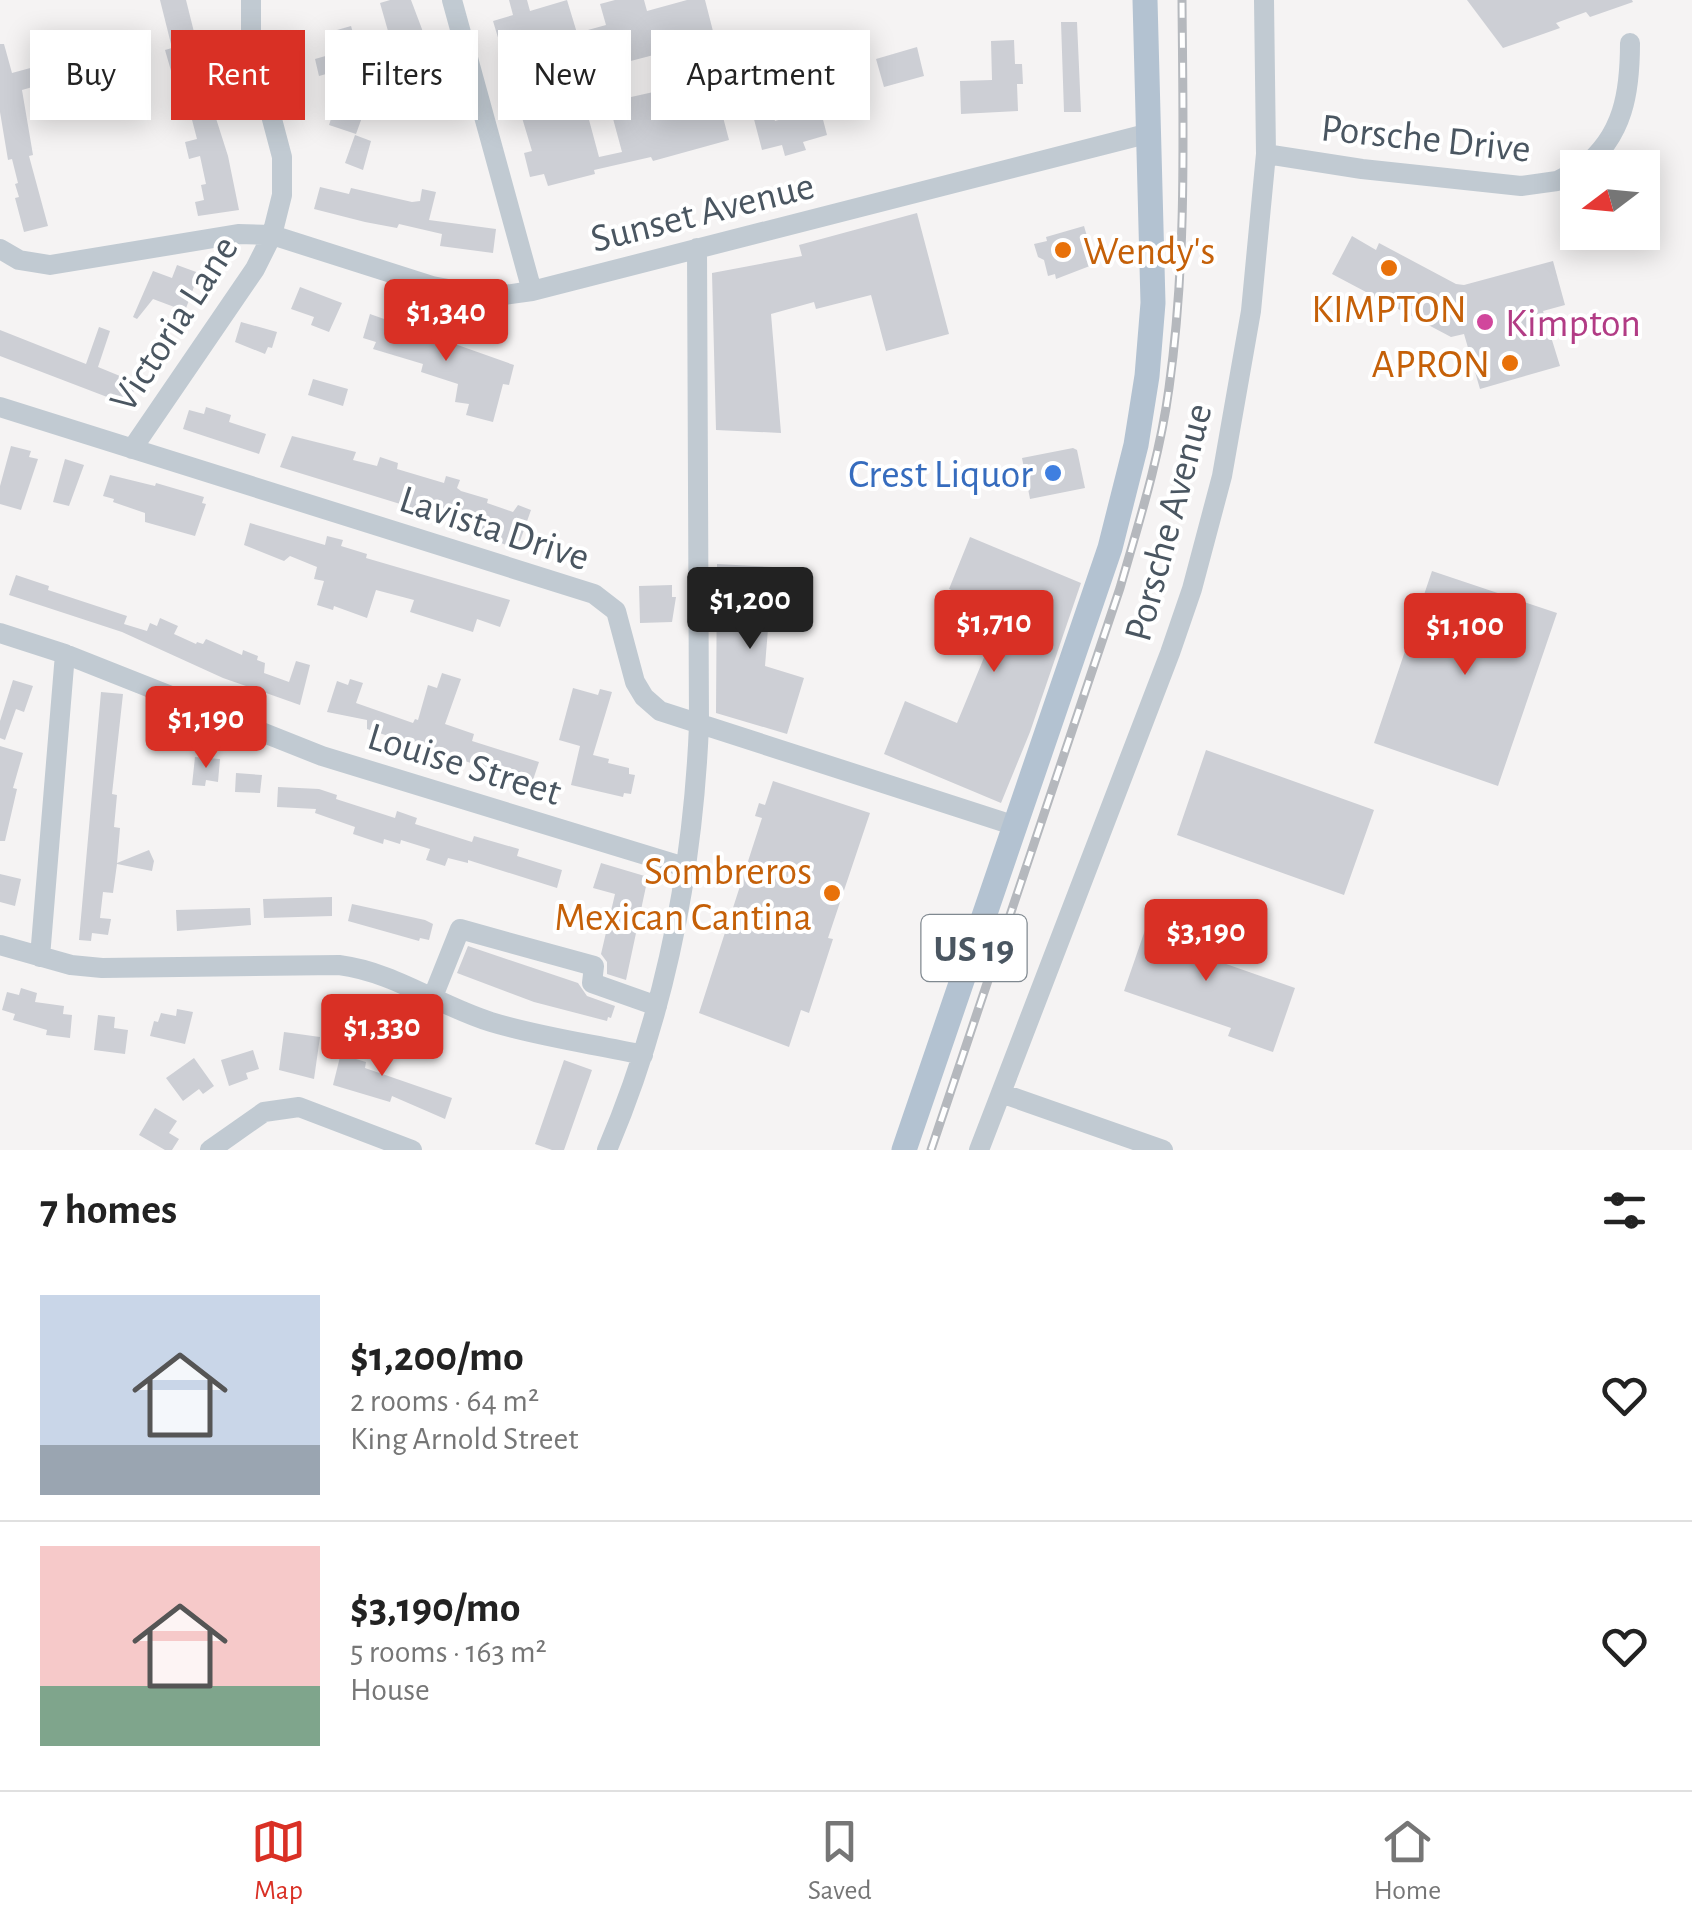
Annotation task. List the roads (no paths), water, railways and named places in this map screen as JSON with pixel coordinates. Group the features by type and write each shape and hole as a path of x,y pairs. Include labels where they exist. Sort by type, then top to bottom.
{"main road":[{"name":"US 19","path":"904,1150 1110,548 1136,445 1153,303 1145,0"}],"street":[{"name":"Victoria Lane","path":"132,449 254,269 272,236 282,195 282,157 251,40 251,0"},
{"path":"452,0 532,291"},
{"name":"Porsche Avenue","path":"979,1150 1136,746 1192,589 1222,476 1251,311 1266,154 1264,0"},
{"name":"Porsche Drive","path":"1601,150 1626,106 1630,43"},
{"name":"Sunset Avenue","path":"0,249 19,260 50,265 238,234 272,236 432,286 491,297 532,291 1150,133"},
{"name":"Porsche Drive","path":"1266,154 1520,186 1560,180"},
{"path":"607,1150 643,1055 672,952 688,868 700,725 698,248"},
{"name":"Lavista Drive","path":"0,407 594,594 616,611 636,682 644,697 660,711 1016,826"},
{"name":"Louise Street","path":"0,634 65,654 322,756 688,868"},
{"path":"40,957 65,654"},
{"path":"432,999 460,929 594,966 592,983 657,1006"},
{"path":"0,946 102,968 365,968 492,1023 643,1055"},
{"path":"1001,1093 1163,1150"},
{"path":"210,1150 264,1112 299,1107 412,1150"}],"railway":[{"path":"931,1150 1120,588 1160,439 1175,340 1181,243 1182,0"}],"place":[{"name":"Wendy's","path":"1063,250"},
{"name":"KIMPTON","path":"1389,268"},
{"name":"Kimpton","path":"1485,322"},
{"name":"APRON","path":"1510,363"},
{"name":"Crest Liquor","path":"1053,473"},
{"name":"Sombreros Mexican Cantina","path":"832,893"}]}
